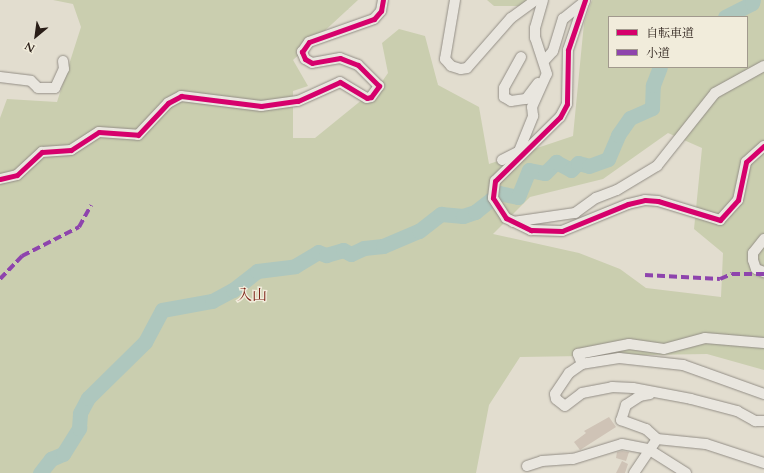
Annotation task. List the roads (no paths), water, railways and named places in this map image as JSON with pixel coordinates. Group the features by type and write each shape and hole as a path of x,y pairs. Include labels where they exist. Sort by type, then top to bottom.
{"street":[{"path":"0,179 16,175 42,152 71,150 99,132 138,135 168,103 181,96 262,106 298,101 340,82 367,98 372,97 379,86 358,65 340,58 312,64 305,59 302,52 309,42 374,19 381,10 384,0"},
{"path":"455,0 445,59 450,66 461,69 467,68 511,18 536,0"},
{"path":"519,151 533,116 532,107 547,74 544,61 535,38 535,28 543,0"},
{"path":"544,61 553,51 563,19 585,0"},
{"path":"585,0 568,50 567,104 560,117 495,181 493,198 506,218 531,230 562,231 628,204 645,200 658,201 720,220 738,200 746,162 764,146"},
{"path":"522,57 504,88 504,97 511,101 526,99 544,80"},
{"path":"0,77 31,82 38,88 55,88 64,69 63,61"},
{"path":"513,222 575,213 596,198 617,190 657,166 715,93 764,66"},
{"path":"502,160 531,145"},
{"path":"764,239 753,253 753,260 756,269 764,272"},
{"path":"582,364 578,354 629,344 664,349 705,338 764,343"},
{"path":"764,394 683,365 619,358 582,364 569,373 555,394 556,399 565,406 582,393 612,387 653,392 737,411 755,421 764,421"},
{"path":"653,392 626,405 621,420 646,429 657,439 706,444 764,463"},
{"path":"634,473 648,449 657,439"},
{"path":"527,466 542,460 573,459 622,444 648,449 686,473"}],"waterway":[{"path":"727,16 752,3 753,0"},
{"path":"40,473 51,459 63,454 79,428 80,413 88,398 145,342 162,310 212,301 233,290 257,271 295,266 318,252 326,255 343,250 351,254 364,248 383,246 419,231 441,214 463,216 475,212 499,193 518,197 529,170 545,173 556,162 571,170 578,163 589,166 608,159 618,135 630,118 652,108 653,85 660,68"}],"district":[{"name":"入山","path":"252,296"}]}
